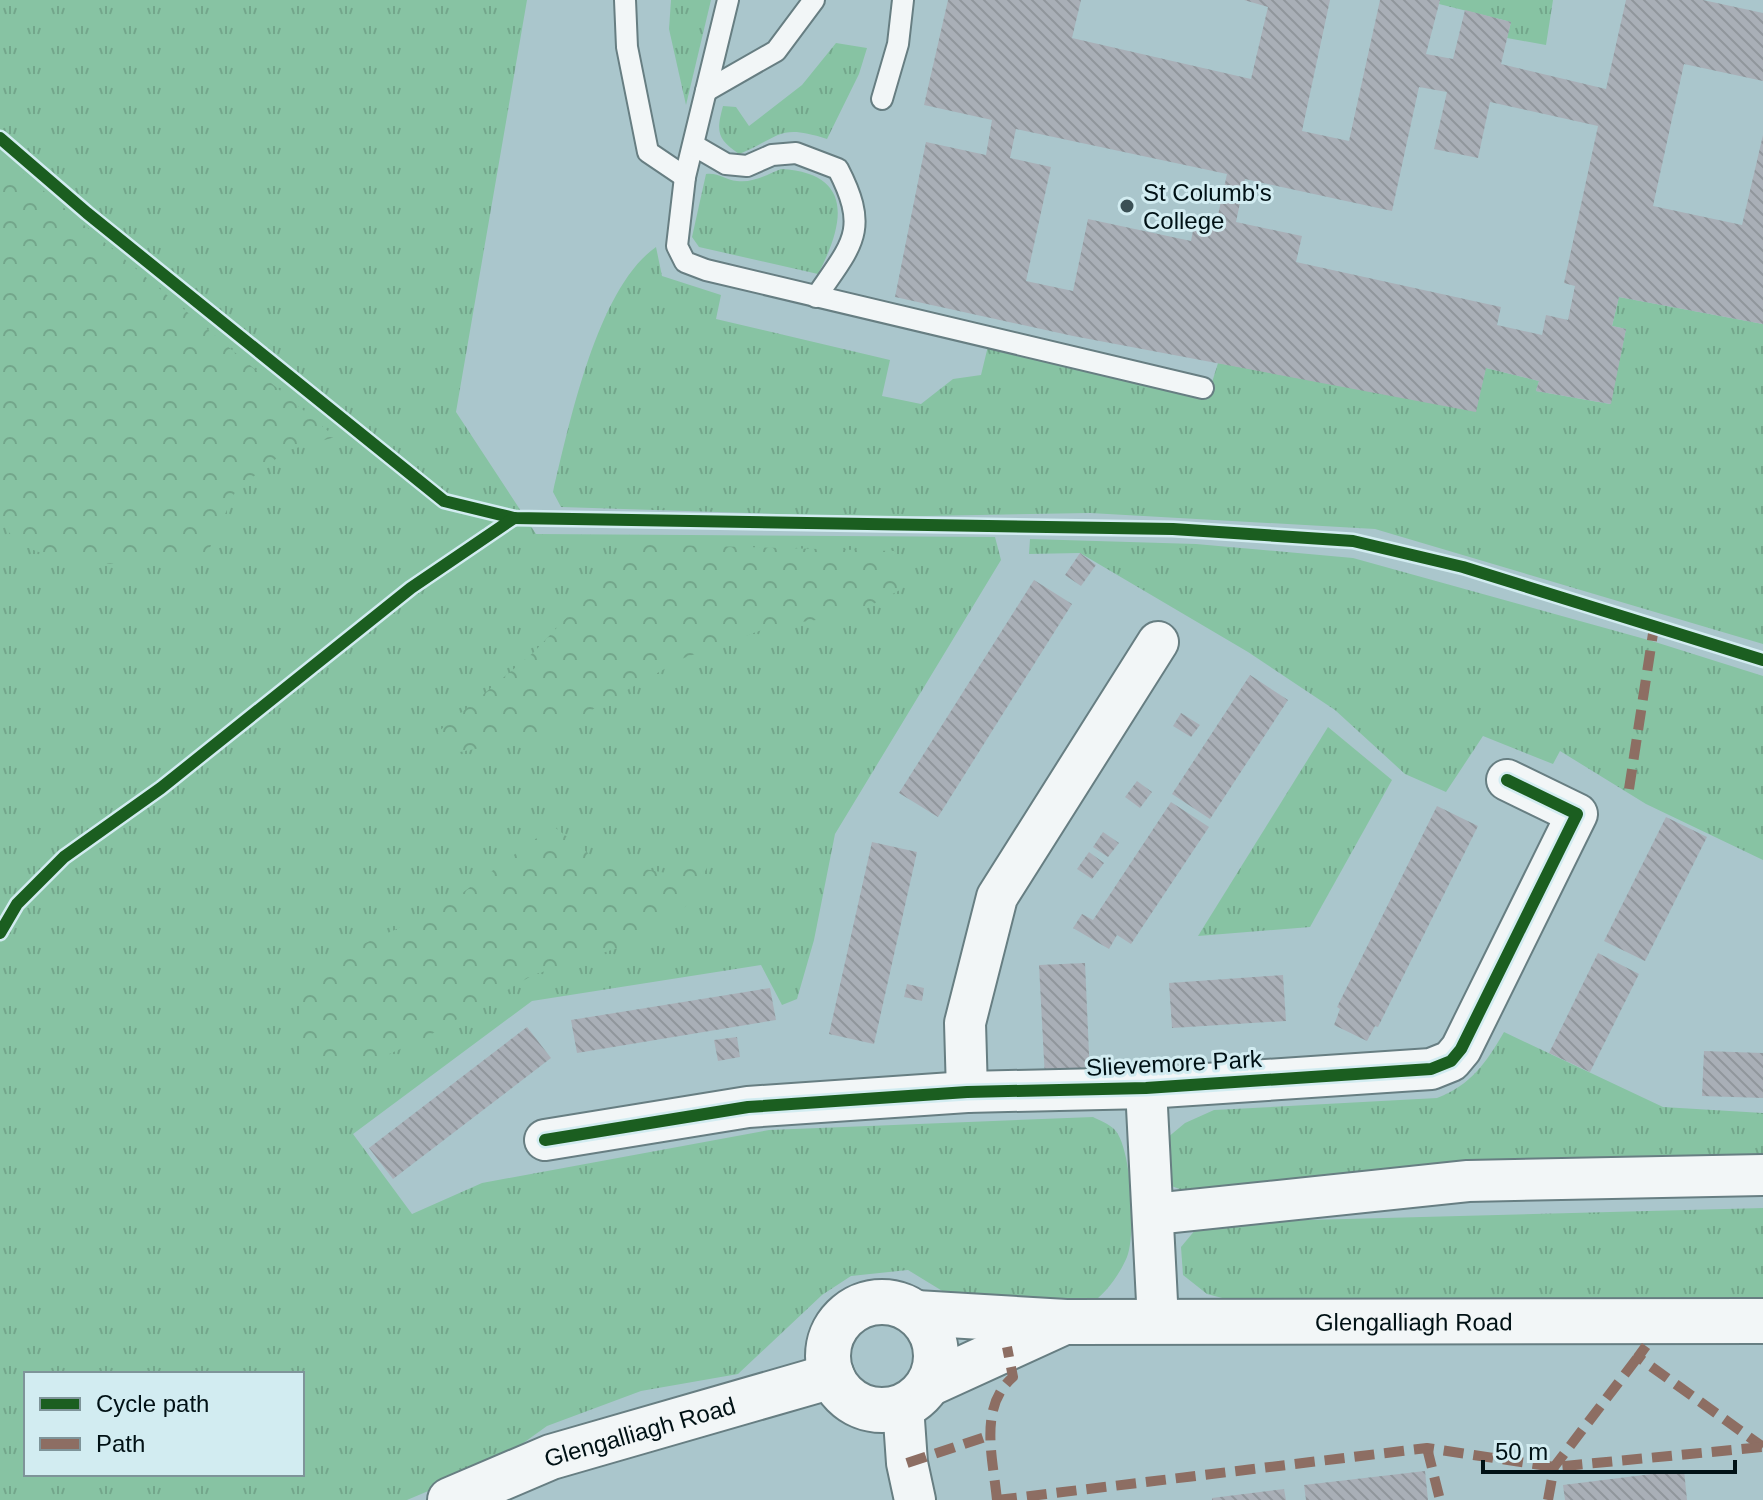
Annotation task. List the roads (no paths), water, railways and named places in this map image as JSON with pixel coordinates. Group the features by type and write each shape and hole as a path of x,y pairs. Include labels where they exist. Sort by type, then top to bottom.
{"main road":[{"path":"883,1301 901,1304 916,1313 928,1326 936,1342 937,1359 916,1395 886,1410 861,1405 840,1391 832,1376 828,1358 830,1341 837,1324 866,1303 883,1301"},
{"name":"Glengalliagh Road","path":"916,1313 1066,1322 1763,1321"},
{"name":"Glengalliagh Road","path":"916,1395 1066,1322"},
{"name":"Glengalliagh Road","path":"450,1500 551,1457 832,1376"}],"street":[{"path":"967,1092 965,1023 997,897 1158,642"},
{"name":"Slievemore Park","path":"545,1140 748,1107 967,1092 1146,1088 1431,1069 1451,1061 1474,1026 1577,814 1507,780"},
{"path":"1146,1088 1158,1321"},
{"path":"1154,1214 1468,1181 1763,1175"},
{"path":"915,1500 907,1463 916,1395"}],"lane":[{"path":"625,0 627,47 648,152 685,177"},
{"path":"728,0 685,177 677,246 685,262 816,297 1203,388"},
{"path":"706,91 776,51 814,0"},
{"path":"882,99 898,44 903,0"},
{"path":"695,146 726,164 747,166 772,155 796,153 838,169 855,202 852,244 816,297"}],"place":[{"name":"St Columb's College","path":"1127,206"}]}
